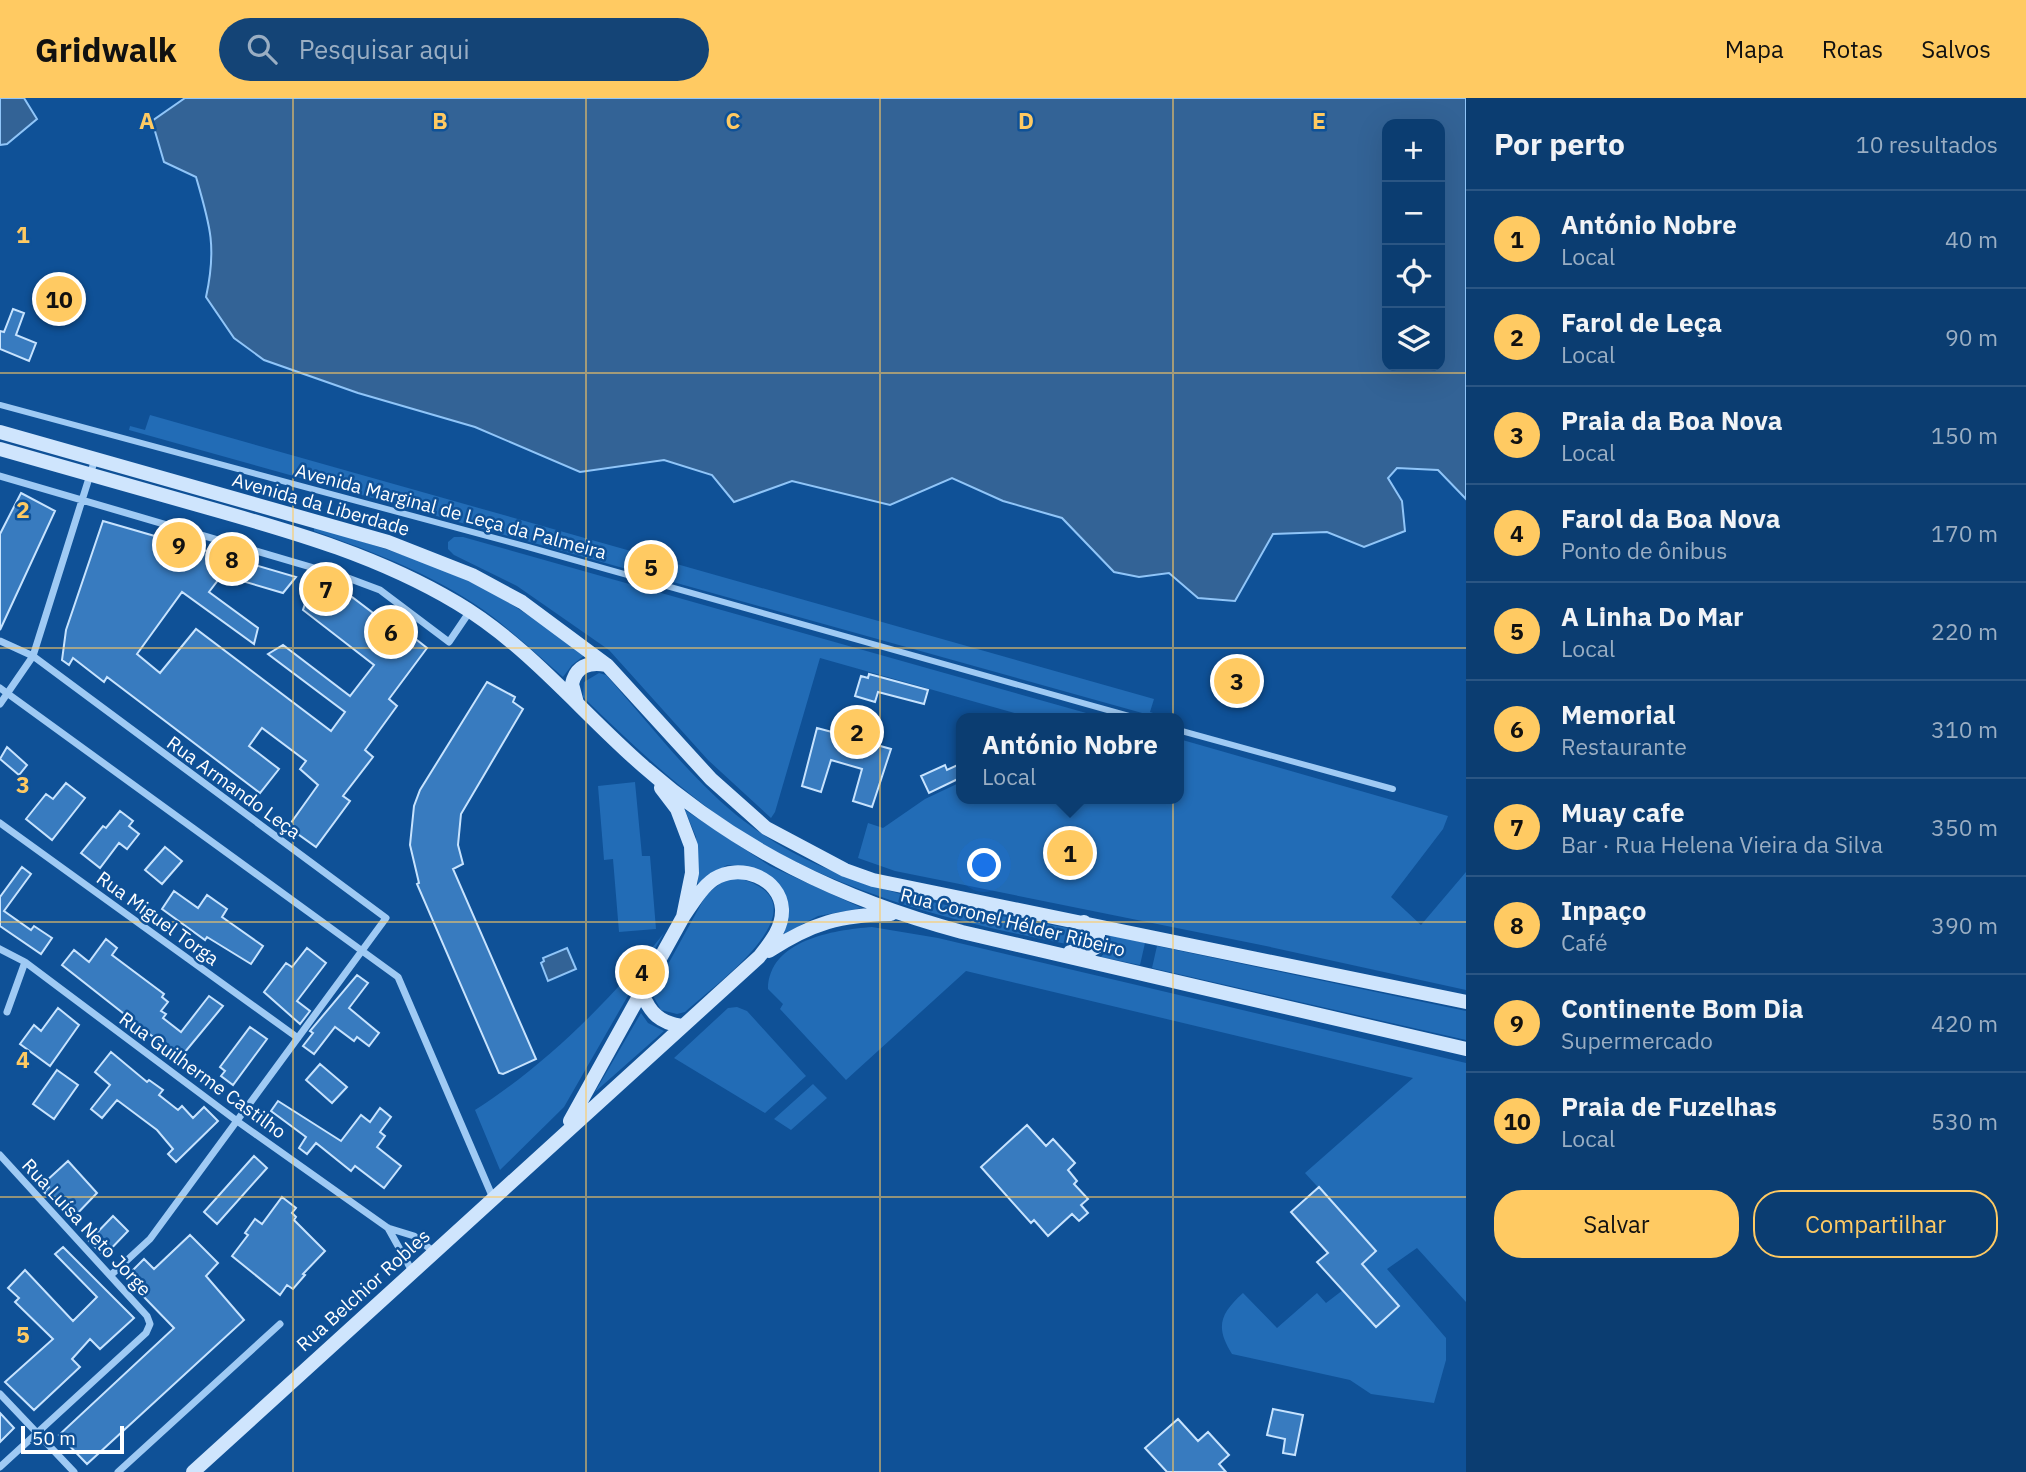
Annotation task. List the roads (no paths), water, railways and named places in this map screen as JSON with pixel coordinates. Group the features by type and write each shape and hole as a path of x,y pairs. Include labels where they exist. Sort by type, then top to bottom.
{"main road":[{"name":"Avenida da Liberdade","path":"0,432 388,542 428,556 472,575 522,602 607,665"},
{"name":"Avenida da Liberdade","path":"0,449 327,541 385,565 470,611 536,664 579,708"},
{"path":"579,708 573,692 574,677 579,669 593,662 607,665"},
{"name":"Rua Coronel Hélder Ribeiro","path":"607,665 735,803 766,828 824,860 873,880 1466,1002"},
{"name":"Rua Coronel Hélder Ribeiro","path":"579,708 645,767 707,817 786,867 898,914 961,932 1466,1049"},
{"name":"Rua Belchior Robles","path":"645,767 677,809 691,846 692,873 683,916"},
{"name":"Rua Belchior Robles","path":"193,1472 759,957 774,939 782,908 774,888 763,879 740,871 714,879 683,916 579,1109 559,1137"},
{"name":"Rua Belchior Robles","path":"759,957 821,922 846,916 898,914"},
{"path":"1048,951 1093,950 1098,946 1098,934 1082,921"},
{"path":"642,993 648,1009 665,1024 682,1026"}],"street":[{"name":"Avenida Marginal de Leça da Palmeira","path":"0,405 527,547 1118,713"},
{"path":"0,704 33,656 95,459"},
{"path":"0,476 348,578 380,590 449,642 470,611"},
{"path":"0,641 33,656"},
{"name":"Rua Armando Leça","path":"33,656 386,918 150,1239 111,1275"},
{"path":"0,688 398,977 493,1198"},
{"path":"1184,732 1393,789"},
{"name":"Rua Miguel Torga","path":"0,823 298,1038"},
{"name":"Rua Guilherme Castilho","path":"0,949 25,962 237,1121 388,1228 414,1236 434,1252"},
{"path":"7,1012 25,962"},
{"name":"Rua Luísa Neto Jorge","path":"0,1155 111,1275 147,1316 150,1324 146,1333 0,1466"},
{"name":"Rua Guilherme Castilho","path":"388,1228 412,1271"},
{"path":"118,1472 280,1324"},
{"path":"0,1394 74,1472"}],"place":[{"name":"Praia de Fuzelhas","path":"59,299"},
{"name":"Continente Bom Dia","path":"179,545"},
{"name":"Inpaço","path":"232,559"},
{"name":"A Linha Do Mar","path":"651,567"},
{"name":"Muay cafe","path":"326,589"},
{"name":"Memorial","path":"391,632"},
{"name":"Praia da Boa Nova","path":"1237,681"},
{"name":"Farol de Leça","path":"857,732"},
{"name":"António Nobre","path":"1070,853"},
{"name":"Farol da Boa Nova","path":"642,972"}]}
